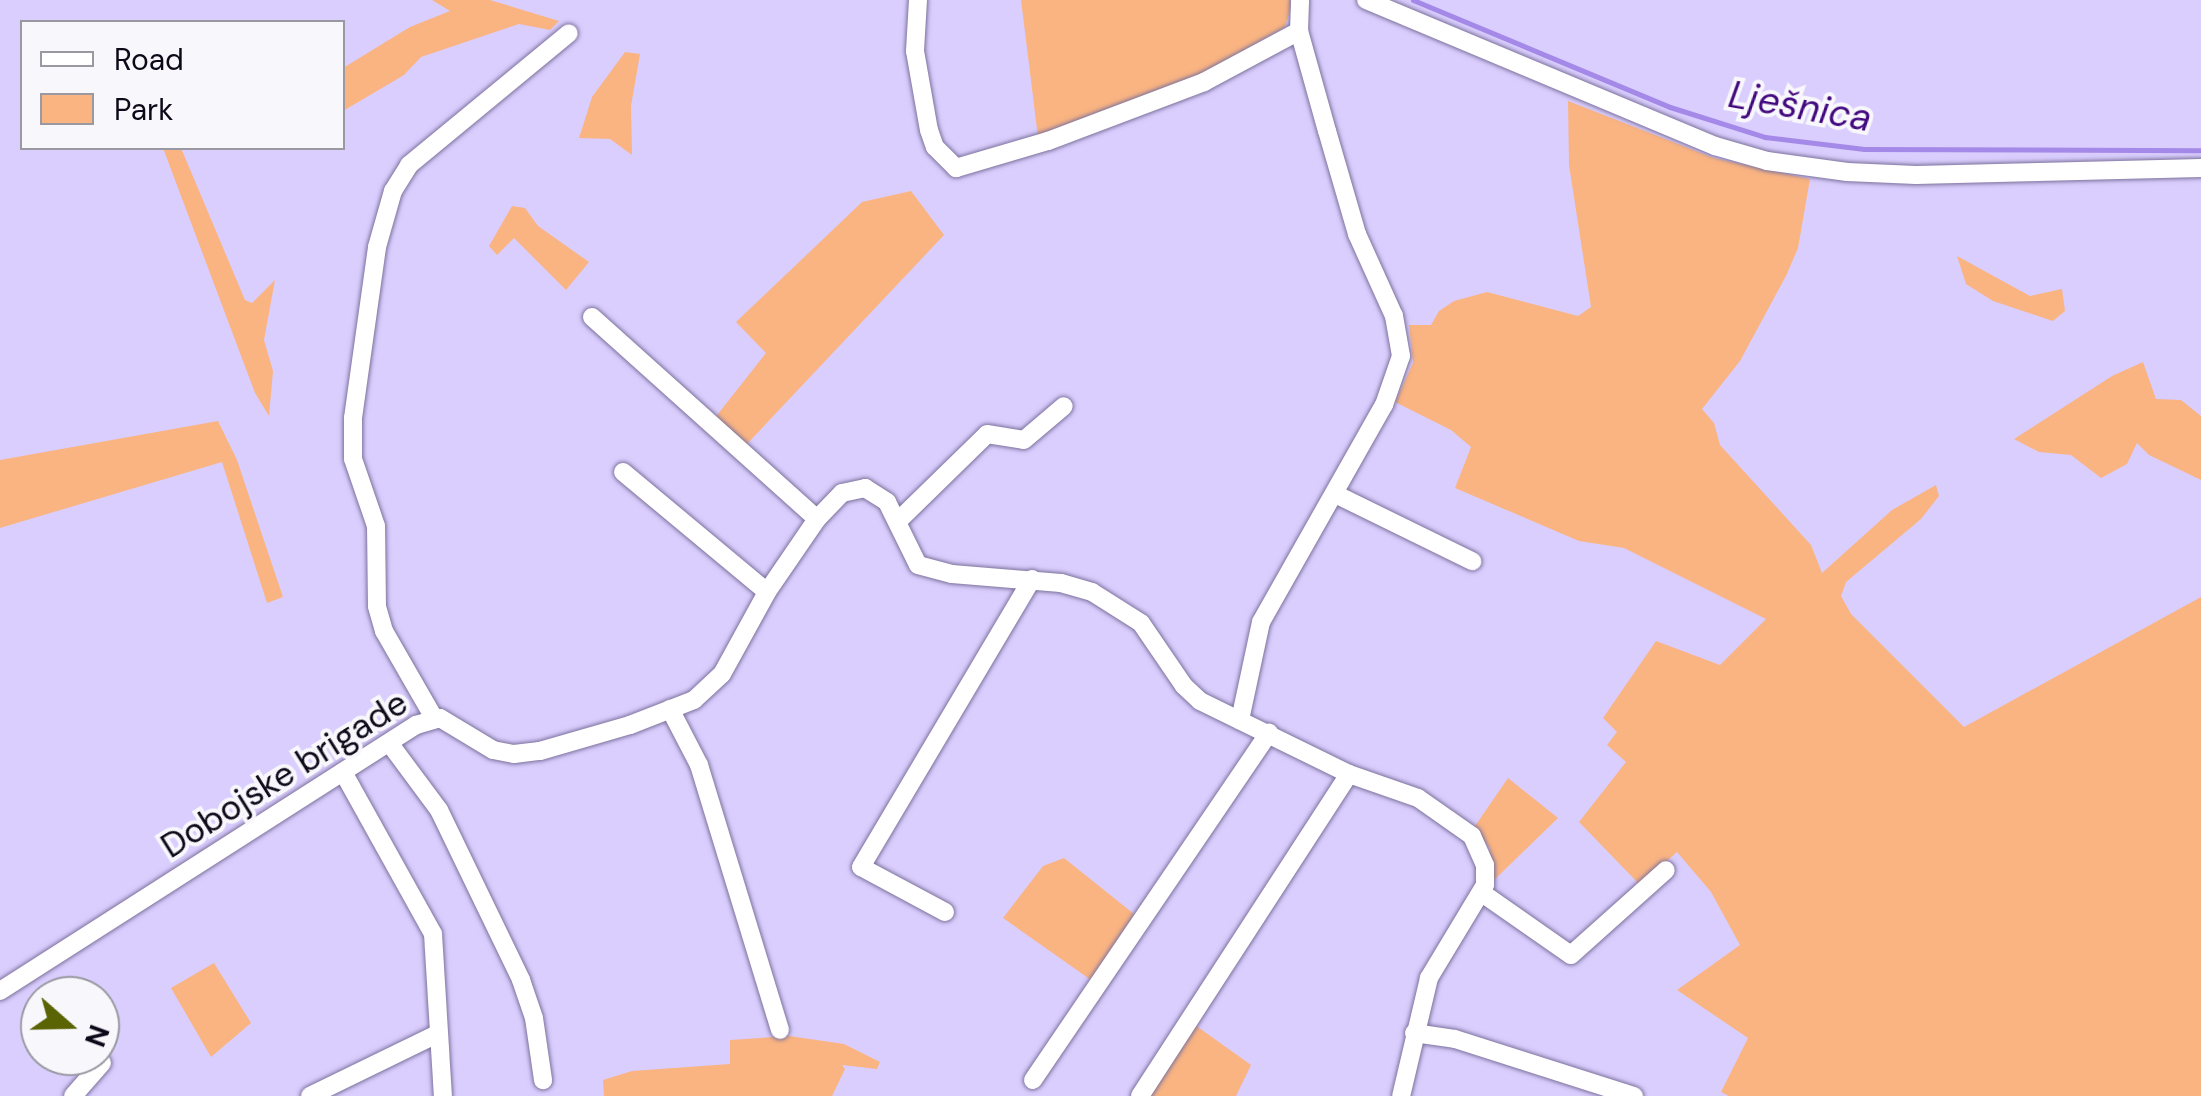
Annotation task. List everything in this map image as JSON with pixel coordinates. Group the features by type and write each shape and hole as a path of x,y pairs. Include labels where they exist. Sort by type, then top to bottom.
{"street":[{"path":"918,0 915,51 929,130 936,148 956,168 1048,141 1204,82 1299,30"},
{"path":"1240,720 1261,622 1398,374 1401,341 1357,234 1299,30 1300,0"},
{"path":"1366,0 1714,146 1767,161 1847,172 1916,175 2201,168"},
{"path":"434,718 384,631 377,606 376,526 353,459 353,418 377,247 393,191 409,165 570,33"},
{"path":"592,317 817,519"},
{"path":"898,521 986,434 1024,440 1064,406"},
{"path":"623,472 767,592"},
{"name":"Dobojske brigade","path":"0,990 416,724 434,718 458,726 493,750 514,754 540,751 694,700 722,674 767,592 817,519 842,493 865,488 887,502 911,559 926,569 1077,586 1130,615 1158,642 1192,694 1349,774 1418,798 1465,829 1482,854 1486,874 1482,893"},
{"path":"1335,494 1472,561"},
{"path":"945,912 862,867 1032,579"},
{"path":"670,709 699,765 780,1030"},
{"path":"1032,1080 1269,733"},
{"path":"390,744 438,810 521,980 534,1018 543,1080"},
{"path":"343,772 430,924 437,959 437,1034 443,1096"},
{"path":"1140,1096 1349,774"},
{"path":"1401,1096 1414,1033 1436,963 1482,893 1571,955 1666,870"},
{"path":"1414,1033 1455,1039 1634,1096"},
{"path":"310,1096 437,1034"},
{"path":"73,1096 91,1076"}],"green space":[{"path":"432,0 490,0 559,21 550,30 519,24 421,57 404,75 345,110 345,67 410,27 450,11"},
{"path":"1021,0 1290,0 1291,7 1285,27 1187,82 1038,137"},
{"path":"625,52 640,54 631,106 632,155 610,139 579,138 592,97"},
{"path":"1568,101 1714,158 1810,179 1798,248 1786,276 1740,361 1702,409 1714,423 1720,445 1811,545 1822,573 1892,510 1936,485 1939,496 1921,519 1846,582 1841,596 1851,614 1964,727 2201,597 2201,1096 1729,1096 1721,1092 1748,1038 1677,990 1740,945 1711,892 1677,852 1640,885 1579,822 1626,762 1607,745 1617,732 1603,718 1656,641 1720,665 1766,619 1624,548 1579,541 1455,488 1471,447 1451,430 1395,402 1413,363 1409,325 1431,325 1439,311 1454,301 1487,292 1578,316 1591,307 1569,165"},
{"path":"164,150 182,150 245,300 252,303 275,280 264,340 273,371 269,416 255,393"},
{"path":"911,191 944,235 747,444 714,419 766,353 736,322 862,202"},
{"path":"512,206 525,208 538,226 589,262 566,290 514,238 497,255 489,246"},
{"path":"1957,256 2030,296 2062,289 2065,311 2053,321 1993,301 1966,284"},
{"path":"2143,362 2156,399 2181,400 2201,416 2201,480 2149,455 2137,443 2127,464 2101,478 2071,455 2039,452 2014,439 2112,376"},
{"path":"218,421 237,460 283,597 267,603 222,462 0,528 0,460"},
{"path":"1508,778 1558,818 1490,884 1490,849 1475,826"},
{"path":"1064,858 1134,914 1091,980 1003,918 1043,866"},
{"path":"214,963 251,1023 211,1057 171,988"},
{"path":"1195,1025 1251,1065 1236,1096 1150,1096"},
{"path":"789,1036 844,1044 880,1062 877,1069 842,1065 845,1069 832,1096 604,1096 603,1080 632,1071 730,1064 730,1040"}],"waterway":[{"name":"Lješnica","path":"1413,0 1670,107 1765,137 1864,149 2201,150"}]}
